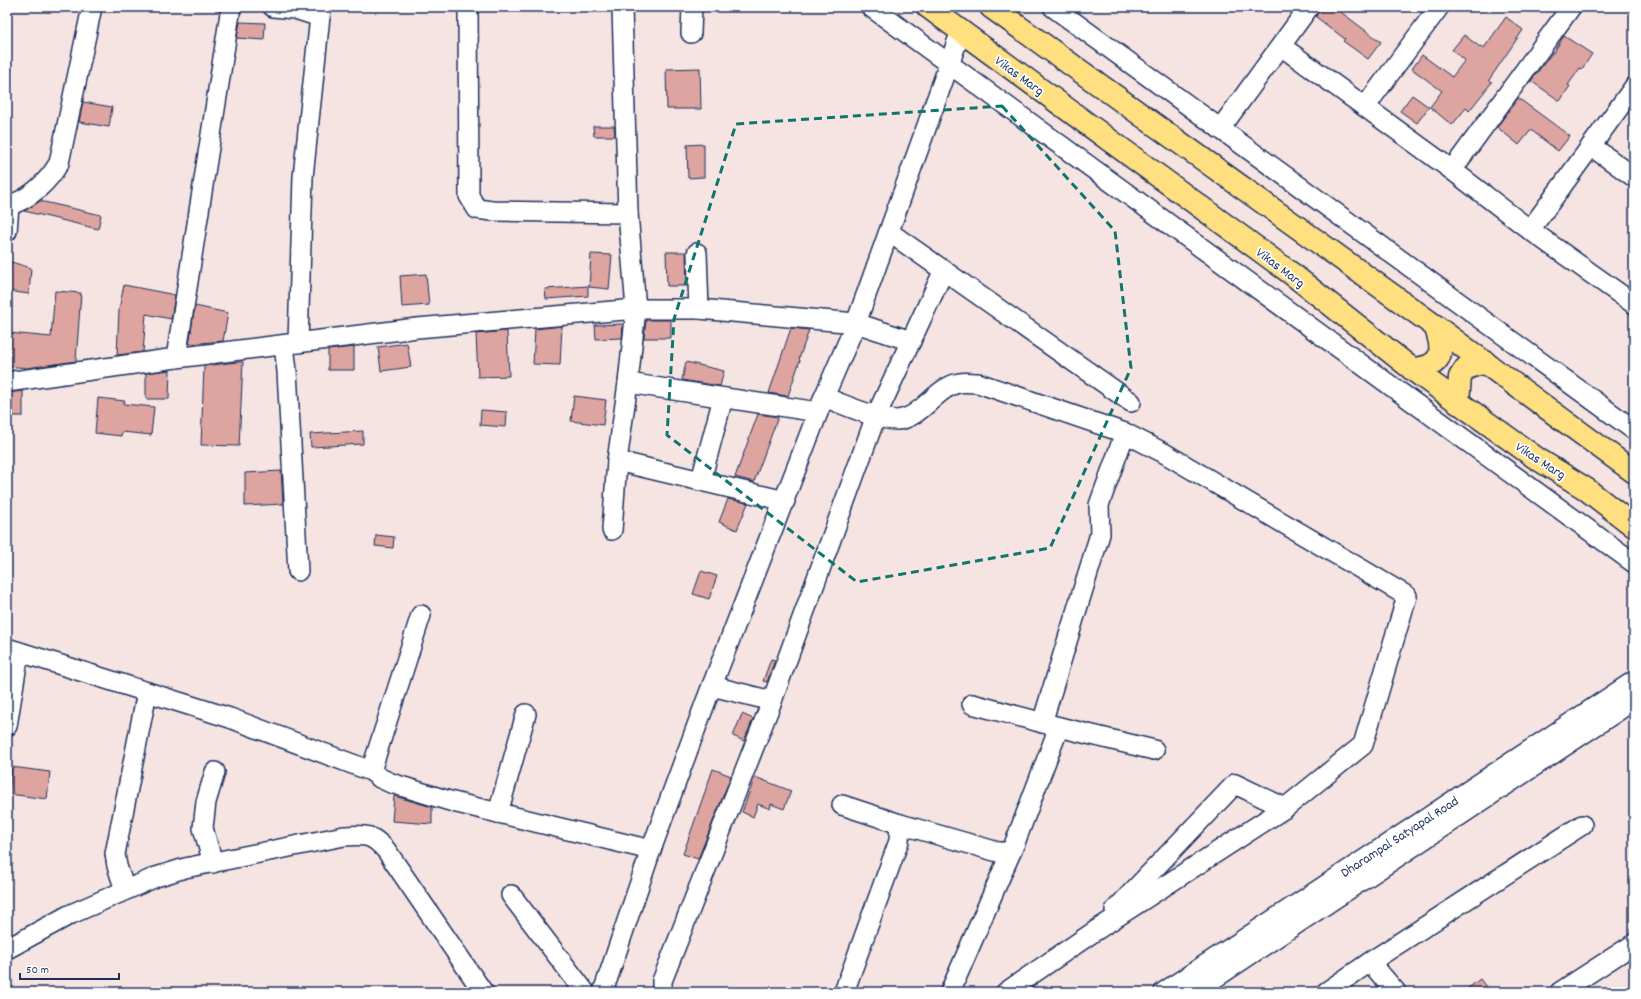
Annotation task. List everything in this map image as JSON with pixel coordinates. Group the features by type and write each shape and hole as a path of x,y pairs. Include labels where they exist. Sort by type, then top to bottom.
{"main road":[{"name":"Vikas Marg","path":"928,7 1292,274 1412,369 1458,403 1536,458 1586,489 1634,526"},
{"path":"991,7 1485,362 1634,472"},
{"path":"1412,369 1430,366 1436,362 1440,356 1442,349 1435,326"},
{"path":"1458,403 1460,377 1466,368 1485,362"}],"street":[{"path":"7,231 8,206 18,202 43,185 52,175 59,163 92,7"},
{"path":"176,358 231,7"},
{"path":"273,7 321,12 303,177 291,344 287,371 298,571"},
{"path":"468,7 469,196 477,209 492,211 628,213"},
{"path":"612,530 618,460 636,309 628,213 622,7"},
{"path":"691,32 692,7"},
{"path":"871,7 1634,562"},
{"path":"1053,7 1634,430"},
{"path":"1220,129 1309,7"},
{"path":"1365,107 1439,7"},
{"path":"1452,170 1571,7"},
{"path":"603,992 651,850 712,686 821,405 856,323 961,31"},
{"path":"1280,46 1452,170 1530,230 1634,304"},
{"path":"1530,230 1634,87"},
{"path":"1591,146 1634,177"},
{"path":"889,232 1131,402"},
{"path":"697,253 699,308"},
{"path":"662,992 662,981 772,701 876,416 944,270"},
{"path":"7,382 176,358 417,328 636,309 699,308 856,323 911,340"},
{"path":"628,383 724,398 821,405 896,420 907,418 946,389 958,383 978,383 1125,433 1164,453 1407,596 1363,745 1285,808 1095,931 1006,992"},
{"path":"701,480 724,398"},
{"path":"950,992 1016,840 1050,725 1100,534 1099,505 1125,433"},
{"path":"618,460 785,501"},
{"path":"371,771 421,615"},
{"path":"7,726 13,650 230,718 371,771 380,778 391,783 453,802 651,850"},
{"name":"Dharampal Satyapal Road","path":"1194,992 1634,681"},
{"path":"712,686 772,701"},
{"path":"125,890 117,866 115,854 147,692"},
{"name":"Dharampal Satyapal Road","path":"1164,992 1212,979 1634,700"},
{"path":"972,704 1050,725 1154,750"},
{"path":"498,813 526,714"},
{"path":"213,863 203,828 206,802 215,772"},
{"path":"1095,931 1235,784 1285,808"},
{"path":"842,805 900,824 998,852 1010,852"},
{"path":"844,992 899,841 900,824"},
{"path":"1326,992 1582,825"},
{"path":"7,949 69,915 156,877 185,868 344,836 366,835 377,840 386,850 483,992"},
{"path":"511,895 585,992"},
{"path":"1560,992 1634,944"},
{"path":"1370,962 1396,992"}],"highlighted area":[{"path":"1002,106 1115,231 1131,368 1050,548 857,582 667,435 674,319 736,124"}],"building":[{"path":"1320,7 1334,7 1381,42 1368,59 1343,41 1345,39 1316,17"},
{"path":"1506,17 1523,30 1489,80 1492,82 1469,111 1466,108 1452,125 1430,107 1442,91 1412,69 1422,55 1452,77 1465,60 1452,50 1464,35 1480,47 1481,46 1484,48"},
{"path":"240,22 265,23 264,40 237,38"},
{"path":"1564,36 1592,54 1582,69 1580,68 1568,85 1570,86 1560,101 1531,81"},
{"path":"700,68 701,109 667,109 666,69"},
{"path":"1412,95 1429,107 1417,123 1400,111"},
{"path":"1518,98 1570,136 1558,151 1531,130 1519,145 1497,127"},
{"path":"83,102 112,107 109,127 79,122"},
{"path":"593,126 614,126 615,136 594,136"},
{"path":"704,144 704,177 688,178 687,145"},
{"path":"40,201 101,215 98,229 24,211"},
{"path":"666,252 686,252 687,286 667,286"},
{"path":"591,254 612,255 609,289 589,287"},
{"path":"8,261 31,268 29,294 7,291"},
{"path":"426,274 429,305 402,307 400,276"},
{"path":"124,285 175,295 171,319 146,314 143,352 117,355 119,309"},
{"path":"588,286 588,296 546,299 545,289"},
{"path":"55,291 81,293 76,361 27,368 7,366 9,333 51,337"},
{"path":"195,306 228,313 223,341 189,344"},
{"path":"646,320 671,320 671,338 644,338"},
{"path":"623,324 622,338 596,339 595,325"},
{"path":"562,326 560,365 533,364 535,329"},
{"path":"791,328 809,330 788,396 769,393"},
{"path":"507,331 509,376 478,377 476,334"},
{"path":"407,343 411,367 381,371 378,347"},
{"path":"354,347 354,370 328,370 328,350"},
{"path":"243,362 239,446 201,445 204,366"},
{"path":"686,362 724,371 720,386 682,380"},
{"path":"170,370 169,399 146,399 146,373"},
{"path":"23,391 23,416 7,416 7,393"},
{"path":"574,396 606,400 603,425 571,421"},
{"path":"98,398 125,401 124,404 154,407 151,435 122,432 121,436 95,433"},
{"path":"481,410 507,412 506,427 480,425"},
{"path":"758,414 778,417 754,482 735,477"},
{"path":"363,431 363,444 311,447 310,434"},
{"path":"281,471 283,504 245,506 245,473"},
{"path":"728,499 748,503 737,530 719,522"},
{"path":"376,535 394,537 393,548 375,546"},
{"path":"701,571 717,576 709,599 693,594"},
{"path":"771,659 775,660 767,682 763,681"},
{"path":"742,714 753,719 744,741 733,736"},
{"path":"12,767 50,772 47,799 9,794"},
{"path":"713,769 731,776 698,859 683,854"},
{"path":"755,777 791,791 784,809 771,804 770,809 758,804 753,817 742,812"},
{"path":"394,796 432,807 432,824 392,821"},
{"path":"1480,979 1490,992 1463,992"}]}
